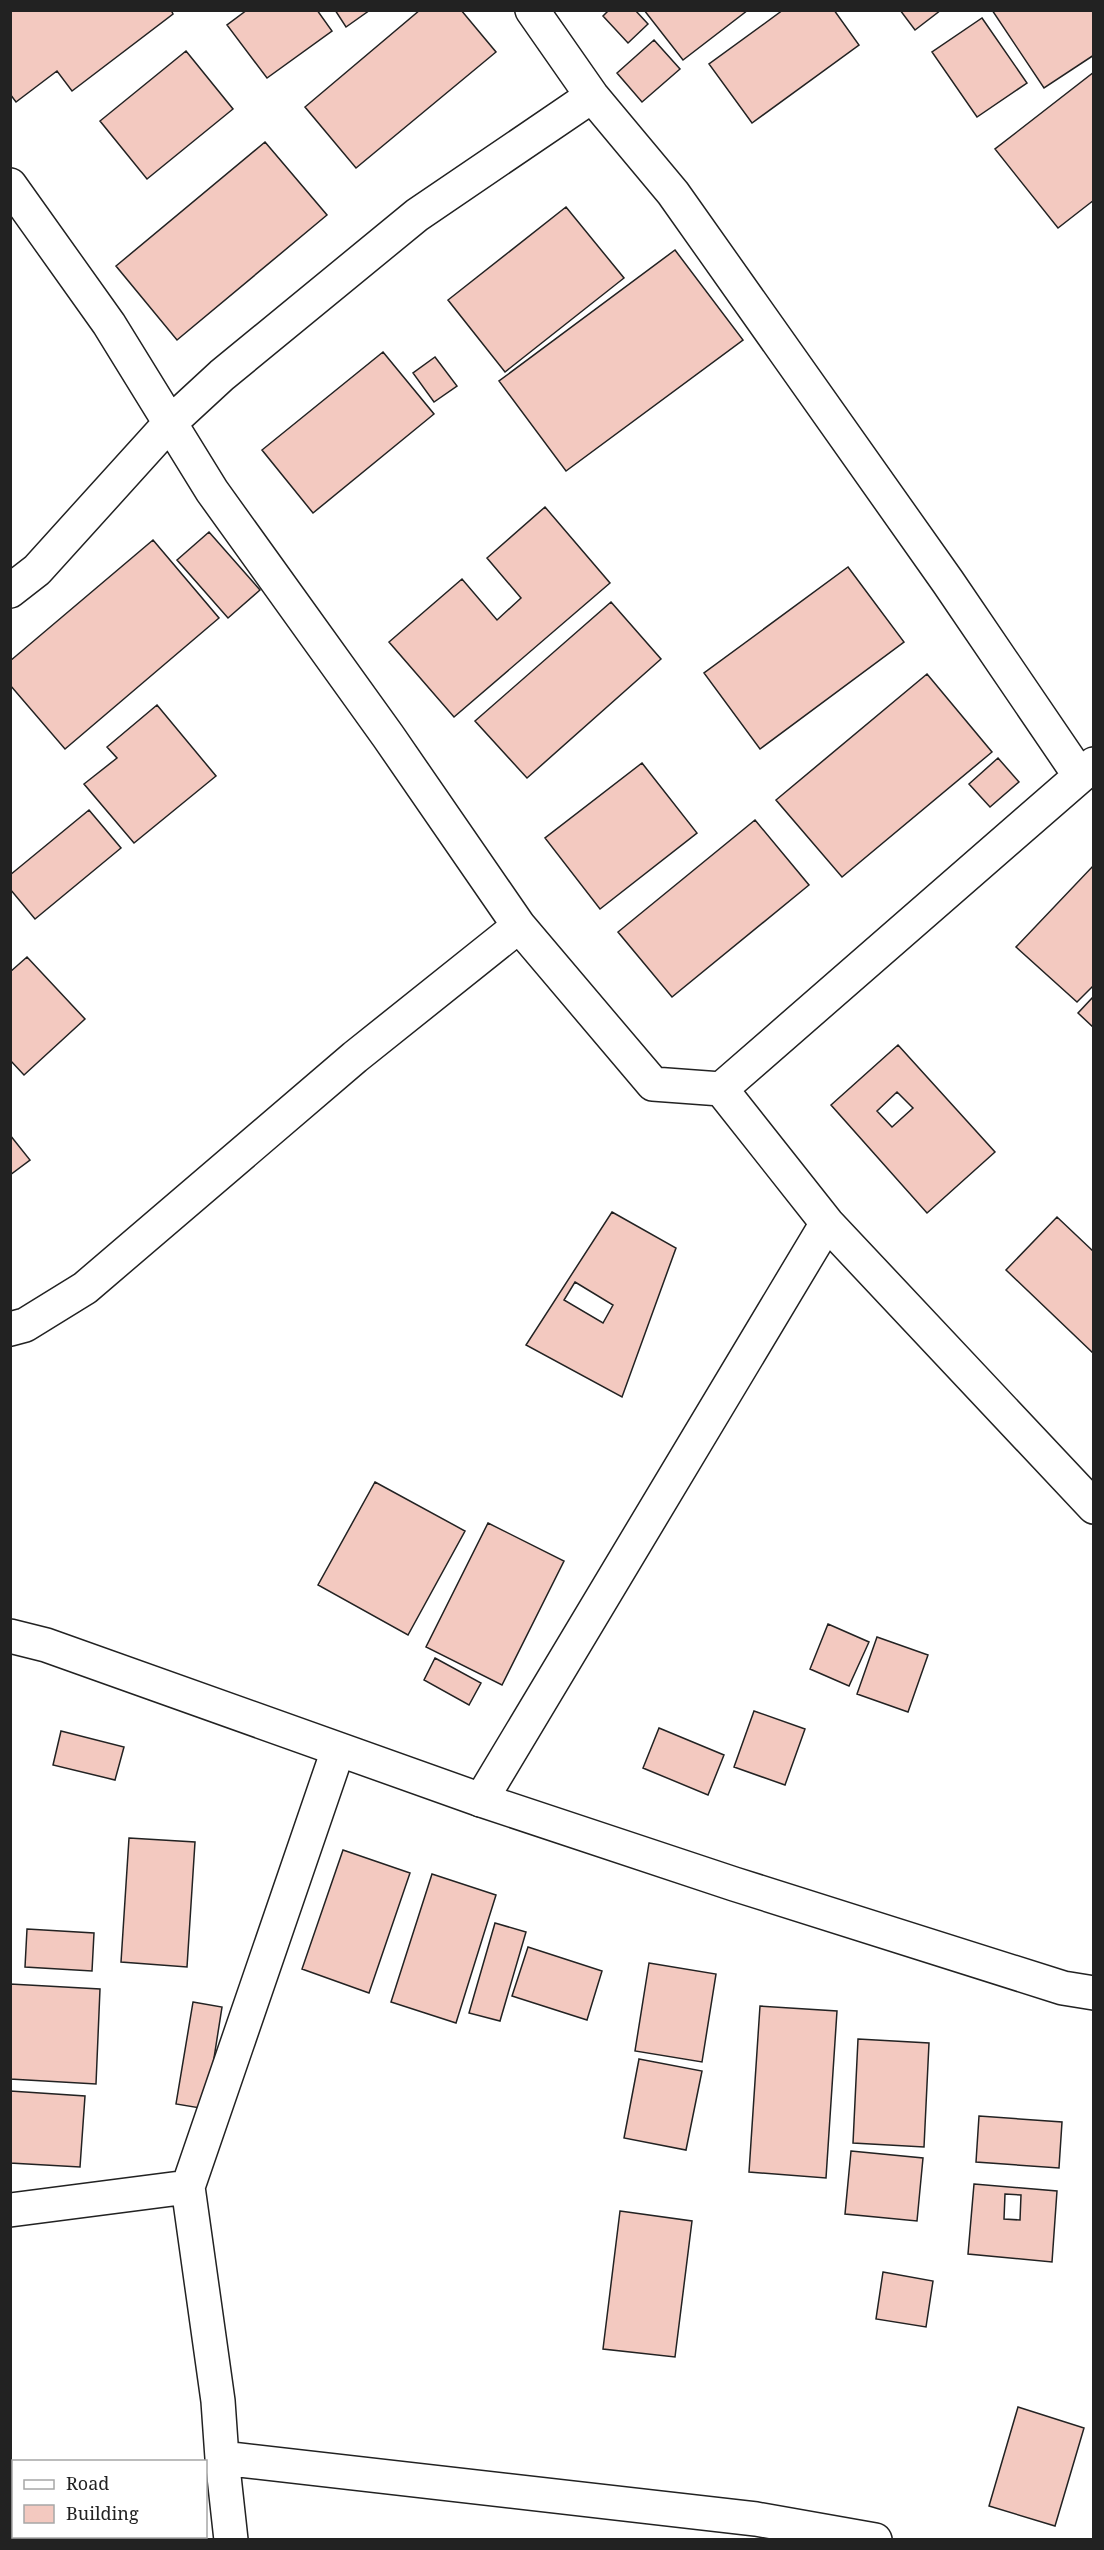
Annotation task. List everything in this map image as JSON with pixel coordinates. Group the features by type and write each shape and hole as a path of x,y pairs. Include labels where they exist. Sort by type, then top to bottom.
{"street":[{"path":"10,185 109,324 212,491 388,736 519,926 653,1084 721,1089 1087,770 948,582 673,193 592,96 532,10"},
{"path":"10,591 37,570 170,423 222,375 417,215 592,96"},
{"path":"10,1329 25,1325 86,1288 355,1057 519,926"},
{"path":"721,1089 827,1222 1091,1497"},
{"path":"481,1800 827,1222"},
{"path":"10,1636 46,1645 481,1800 734,1884 1063,1988 1094,1993"},
{"path":"231,2540 218,2401 189,2187 338,1750"},
{"path":"10,2210 189,2187"},
{"path":"222,2458 756,2519 875,2540"}],"building":[{"path":"10,10 171,10 173,14 72,91 57,71 16,102 10,94"},
{"path":"247,10 317,10 332,31 267,78 227,25"},
{"path":"335,10 370,10 346,27"},
{"path":"420,10 461,10 496,52 356,168 305,107"},
{"path":"609,10 635,10 648,24 628,43 603,16"},
{"path":"644,10 748,10 683,60"},
{"path":"783,10 834,10 859,45 752,123 709,64"},
{"path":"900,10 941,10 915,30"},
{"path":"992,10 1094,10 1094,55 1044,88"},
{"path":"982,18 1027,83 977,117 932,52"},
{"path":"654,40 680,69 642,102 617,73"},
{"path":"186,51 233,109 147,179 100,121"},
{"path":"1094,72 1094,200 1058,228 995,149"},
{"path":"265,142 327,215 177,340 116,266"},
{"path":"566,207 624,278 505,372 448,300"},
{"path":"675,250 743,340 566,471 499,381"},
{"path":"383,352 434,414 313,513 262,450"},
{"path":"435,357 457,386 434,402 413,373"},
{"path":"545,507 610,583 454,717 389,642 462,579 497,620 521,598 487,558"},
{"path":"209,532 260,590 228,618 177,560"},
{"path":"153,540 219,618 65,749 10,685 10,661"},
{"path":"848,567 904,642 760,749 704,673"},
{"path":"611,602 661,659 527,778 475,721"},
{"path":"927,674 992,752 842,877 776,800"},
{"path":"157,705 216,776 134,843 84,784 117,758 107,747"},
{"path":"998,758 1019,782 990,807 969,784"},
{"path":"642,763 697,833 600,909 545,838"},
{"path":"89,810 121,848 35,919 10,889 10,875"},
{"path":"755,820 809,885 672,997 618,932"},
{"path":"1093,866 1094,985 1077,1002 1016,947"},
{"path":"27,957 85,1019 24,1075 10,1060 10,972"},
{"path":"1094,996 1094,1028 1078,1013"},
{"path":"898,1045 995,1152 927,1213 831,1105","holes":["897,1092 913,1108 892,1127 877,1111"]},
{"path":"10,1135 30,1160 10,1175"},
{"path":"612,1212 676,1248 622,1397 526,1345","holes":["575,1282 613,1305 603,1323 564,1300"]},
{"path":"1057,1217 1094,1252 1094,1354 1006,1270"},
{"path":"375,1482 465,1531 408,1635 318,1585"},
{"path":"488,1523 564,1561 502,1685 426,1647"},
{"path":"828,1624 869,1642 849,1686 810,1669"},
{"path":"877,1637 928,1655 908,1712 857,1694"},
{"path":"435,1658 481,1683 469,1705 424,1680"},
{"path":"754,1711 805,1729 785,1785 734,1767"},
{"path":"659,1728 724,1755 708,1795 643,1768"},
{"path":"61,1731 124,1747 115,1780 53,1765"},
{"path":"129,1838 195,1842 187,1967 121,1962"},
{"path":"343,1850 410,1873 369,1993 302,1969"},
{"path":"432,1874 496,1895 456,2023 391,2002"},
{"path":"495,1923 526,1932 500,2021 469,2013"},
{"path":"27,1929 94,1933 92,1971 25,1967"},
{"path":"528,1947 602,1971 587,2020 512,1996"},
{"path":"649,1963 716,1974 702,2062 635,2051"},
{"path":"10,1984 100,1989 96,2084 10,2079"},
{"path":"193,2002 222,2007 206,2109 176,2104"},
{"path":"760,2006 837,2011 826,2178 749,2172"},
{"path":"858,2039 929,2043 924,2147 853,2143"},
{"path":"639,2059 702,2071 686,2150 624,2138"},
{"path":"10,2091 85,2096 80,2167 10,2163"},
{"path":"979,2116 1062,2122 1059,2168 976,2162"},
{"path":"851,2151 923,2158 917,2221 845,2214"},
{"path":"974,2184 1057,2191 1052,2262 968,2254","holes":["1005,2194 1021,2195 1020,2220 1004,2219"]},
{"path":"620,2211 692,2221 675,2357 603,2349"},
{"path":"883,2272 933,2281 926,2327 876,2319"},
{"path":"1018,2407 1084,2428 1055,2526 989,2506"},
{"path":"94,2538 176,2538 176,2540 95,2540"}]}
